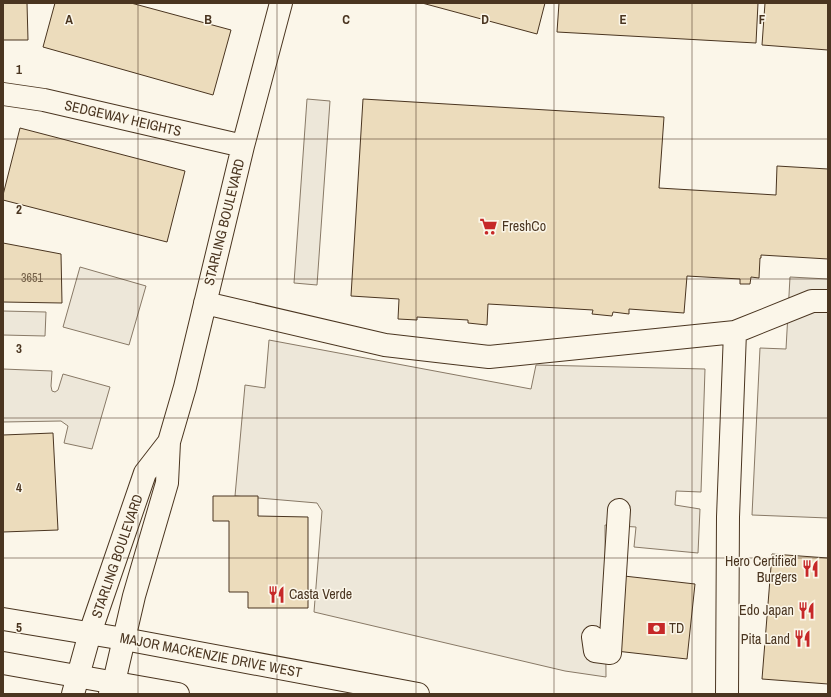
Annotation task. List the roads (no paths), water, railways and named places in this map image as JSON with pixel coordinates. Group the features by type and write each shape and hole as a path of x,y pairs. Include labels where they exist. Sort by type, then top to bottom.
{"street":[{"name":"STARLING BOULEVARD","path":"112,688 134,596 167,483 169,442 185,387 243,146 281,3"},
{"name":"SEDGEWAY HEIGHTS","path":"3,94 44,100 243,146"},
{"path":"205,303 384,345 489,357 735,332 812,301 828,301"},
{"path":"728,694 728,517 735,332"},
{"name":"STARLING BOULEVARD","path":"76,685 90,633 145,473 169,442"},
{"path":"594,637 595,651 610,653 620,510"},
{"name":"MAJOR MACKENZIE DRIVE WEST","path":"3,619 124,639 418,694"},
{"path":"3,663 76,685 178,694"}],"place":[{"name":"FreshCo","path":"489,226"},
{"name":"Hero Certified Burgers","path":"810,569"},
{"name":"Casta Verde","path":"276,594"},
{"name":"Edo Japan","path":"807,610"},
{"name":"TD","path":"656,628"},
{"name":"Pita Land","path":"803,639"}]}
